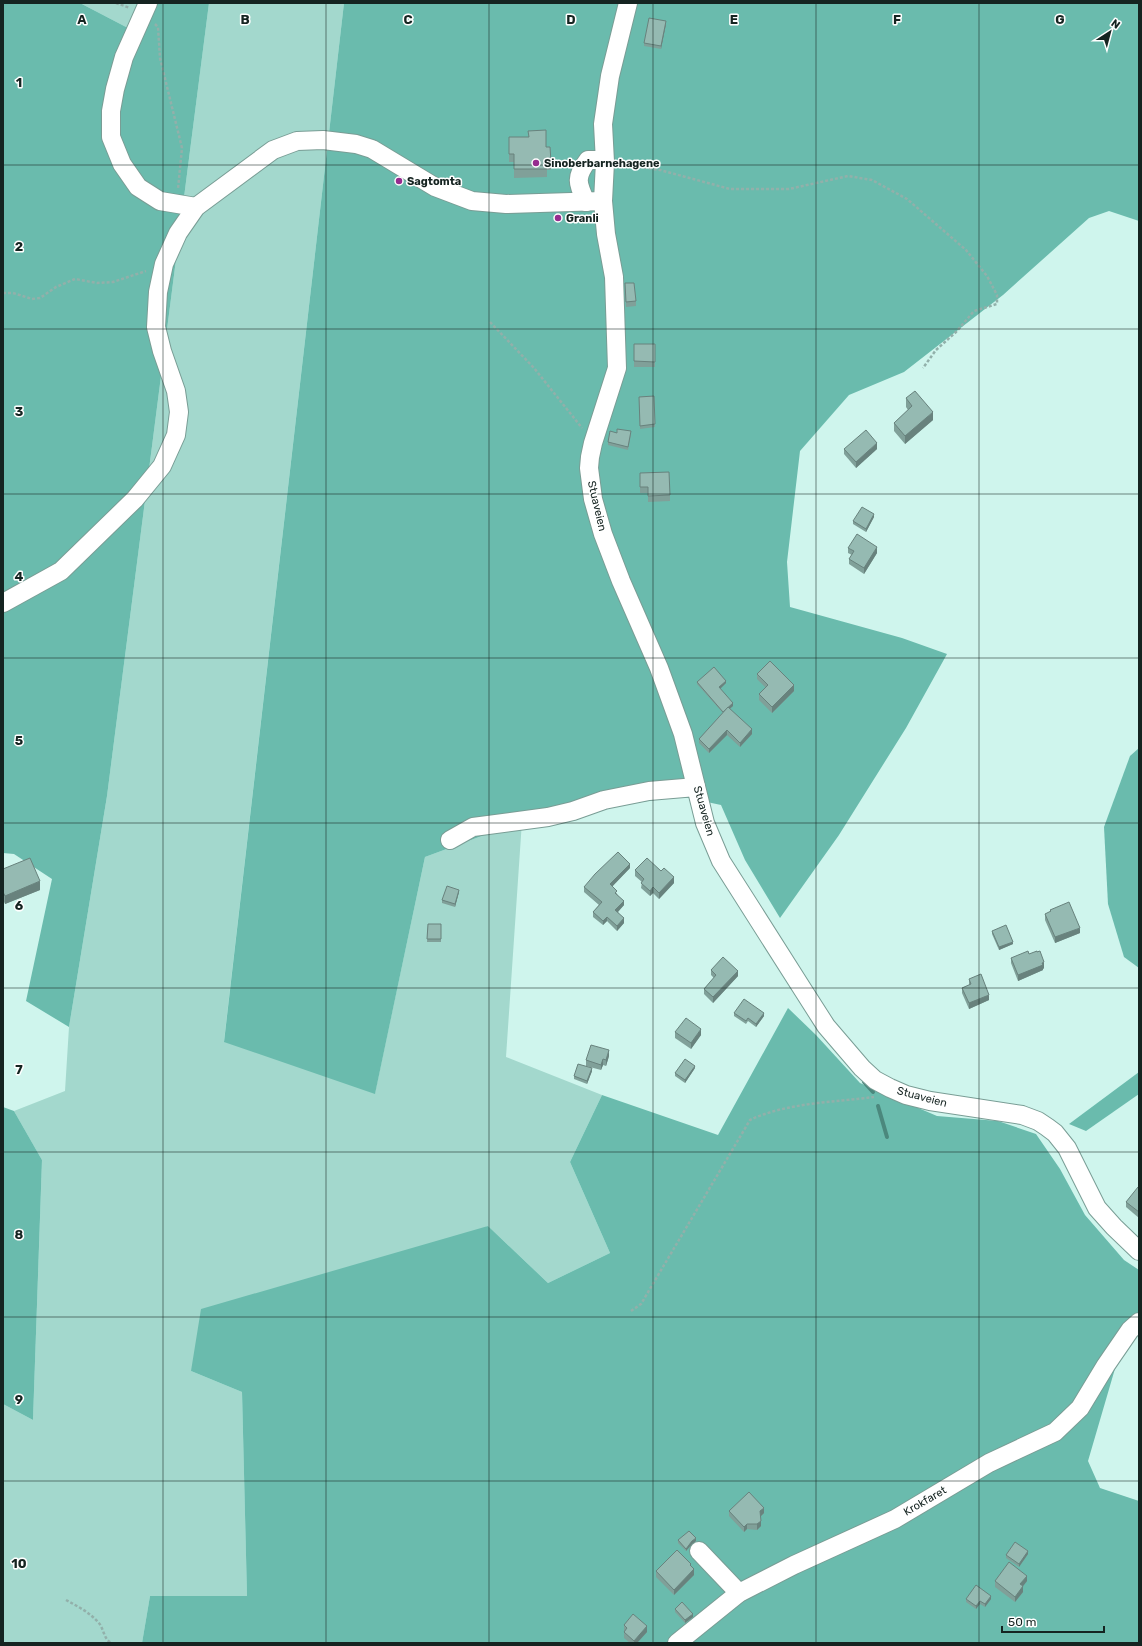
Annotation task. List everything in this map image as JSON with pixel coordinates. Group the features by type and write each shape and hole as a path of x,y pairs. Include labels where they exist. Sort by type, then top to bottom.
{"street":[{"path":"594,202 604,162 603,124 609,83 628,3"},
{"path":"146,8 124,57 115,90 111,111 111,137 122,164 138,187 160,201 196,207"},
{"path":"3,603 61,571 135,499 162,466 176,435 179,412 176,391 162,351 156,326 158,292 166,262 178,234 196,207 273,150 297,141 323,140 356,144 372,149 435,187 472,201 506,204 594,202"},
{"path":"594,202 578,185 580,170 588,160 598,160 604,162"},
{"name":"Stuaveien","path":"594,202 606,234 614,277 617,368 590,457 589,468 593,499 603,534 621,581 659,668 683,734 705,823 721,861 826,1026 851,1056 875,1080 890,1088 930,1101 1022,1115 1038,1121 1055,1132 1067,1148 1097,1208 1139,1251"},
{"path":"450,840 473,827 548,817 572,811 604,800 649,791 696,787"},
{"name":"Krokfaret","path":"677,1643 739,1593 794,1565 895,1518 989,1463 1055,1432 1080,1408 1106,1365 1130,1330 1139,1322"},
{"path":"699,1551 739,1593"}],"path":[{"path":"116,3 146,8 158,28 160,58 182,148 176,204"},
{"path":"604,162 660,170 730,189 788,190 848,176 872,180 907,199 966,250 988,276 997,295 997,304 974,311 956,332 936,350 922,368"},
{"path":"3,293 13,293 32,299 40,298 56,287 75,279 97,283 113,282 143,272 162,269 166,262"},
{"path":"490,322 534,368 593,443"},
{"path":"631,1311 641,1304 750,1120 764,1113 808,1104 878,1097 890,1088"},
{"path":"66,1600 81,1608 99,1623 106,1640 110,1643"}],"green space":[{"path":"3,3 80,3 128,28 137,3 209,3 107,796 69,1027 26,1001 52,879 14,854 3,853"},
{"path":"80,3 137,3 128,28"},
{"path":"209,3 344,3 224,1041 375,1093 425,857 522,821 506,1057 602,1095 570,1162 610,1253 548,1283 488,1226 191,1371 242,1392 247,1596 150,1596 142,1643 3,1643 3,1404 33,1420 42,1160 14,1111 65,1091 69,1027 107,796"},
{"path":"344,3 1139,3 1139,221 1109,211 1089,218 1003,295 904,372 849,395 800,451 787,562 790,607 902,638 947,654 906,728 839,835 780,918 745,860 721,805 679,796 522,821 425,857 375,1094 224,1042"},
{"path":"1139,748 1139,968 1124,957 1108,904 1104,827 1130,756"},
{"path":"788,1008 816,1035 860,1083 937,1116 998,1121 1036,1134 1060,1169 1085,1215 1124,1260 1139,1270 1139,1328 1119,1355 1088,1461 1100,1488 1139,1501 1139,1643 142,1643 150,1596 247,1596 242,1392 191,1371 201,1309 488,1226 548,1283 610,1253 570,1162 602,1095 718,1135"},
{"path":"1139,1072 1139,1094 1086,1131 1069,1124"},
{"path":"3,1107 14,1111 42,1160 33,1420 3,1404"}],"building":[{"path":"649,18 666,21 661,46 644,43"},
{"path":"546,130 546,147 550,147 551,162 547,162 547,169 514,169 514,154 509,154 509,137 529,137 528,131"},
{"path":"625,283 634,283 636,301 626,302"},
{"path":"634,344 655,344 655,362 634,361"},
{"path":"915,391 933,412 905,436 894,423 912,406 906,398"},
{"path":"654,396 655,424 640,426 639,397"},
{"path":"617,429 631,431 628,447 608,442 610,431 617,433"},
{"path":"866,430 877,443 856,462 844,449"},
{"path":"669,472 670,495 648,496 648,487 640,487 640,473"},
{"path":"862,507 874,514 866,529 853,521"},
{"path":"857,534 877,547 864,568 849,559 854,551 848,548"},
{"path":"770,661 794,685 772,707 759,694 768,685 757,674"},
{"path":"714,667 726,681 719,687 733,703 723,712 697,682"},
{"path":"728,707 752,729 740,743 727,730 709,749 699,739"},
{"path":"618,852 630,864 610,884 617,891 615,893 624,901 615,910 624,918 617,926 607,917 603,921 593,912 602,902 584,887"},
{"path":"30,858 40,881 5,896 3,892 3,869"},
{"path":"647,858 661,871 664,868 674,877 659,893 653,887 650,891 641,883 644,879 635,870"},
{"path":"447,886 459,890 455,904 442,900"},
{"path":"1069,902 1080,928 1055,937 1045,914 1051,911 1050,910"},
{"path":"428,924 441,924 441,939 427,939"},
{"path":"1006,925 1013,942 999,947 992,931"},
{"path":"1028,951 1029,954 1040,951 1044,962 1042,963 1043,965 1018,975 1011,958"},
{"path":"723,957 738,971 713,997 704,989 716,975 711,970"},
{"path":"981,974 989,995 969,1003 962,988 971,984 969,979"},
{"path":"744,999 764,1013 756,1024 748,1018 746,1021 734,1013"},
{"path":"686,1018 701,1029 691,1043 675,1032"},
{"path":"591,1045 609,1050 606,1060 603,1059 601,1065 586,1060"},
{"path":"685,1059 695,1066 685,1080 675,1073"},
{"path":"578,1064 592,1068 587,1081 574,1076"},
{"path":"1138,1187 1139,1188 1139,1212 1126,1202"},
{"path":"749,1492 764,1508 760,1511 761,1521 757,1524 747,1524 744,1527 729,1511"},
{"path":"689,1531 696,1538 686,1549 678,1540"},
{"path":"1015,1542 1028,1551 1019,1564 1006,1555"},
{"path":"677,1550 694,1569 674,1590 656,1571"},
{"path":"1009,1562 1027,1576 1020,1584 1023,1586 1015,1597 995,1581"},
{"path":"976,1585 991,1596 985,1604 980,1601 976,1606 966,1599"},
{"path":"682,1602 693,1614 685,1620 675,1609"},
{"path":"633,1614 647,1626 634,1641 624,1632 627,1628 624,1625"}],"waterway":[{"path":"864,1082 873,1092"},
{"path":"878,1106 887,1137"}],"place":[{"name":"Sinoberbarnehagene","path":"536,163"},
{"name":"Sagtomta","path":"399,181"},
{"name":"Granli","path":"558,218"}]}
